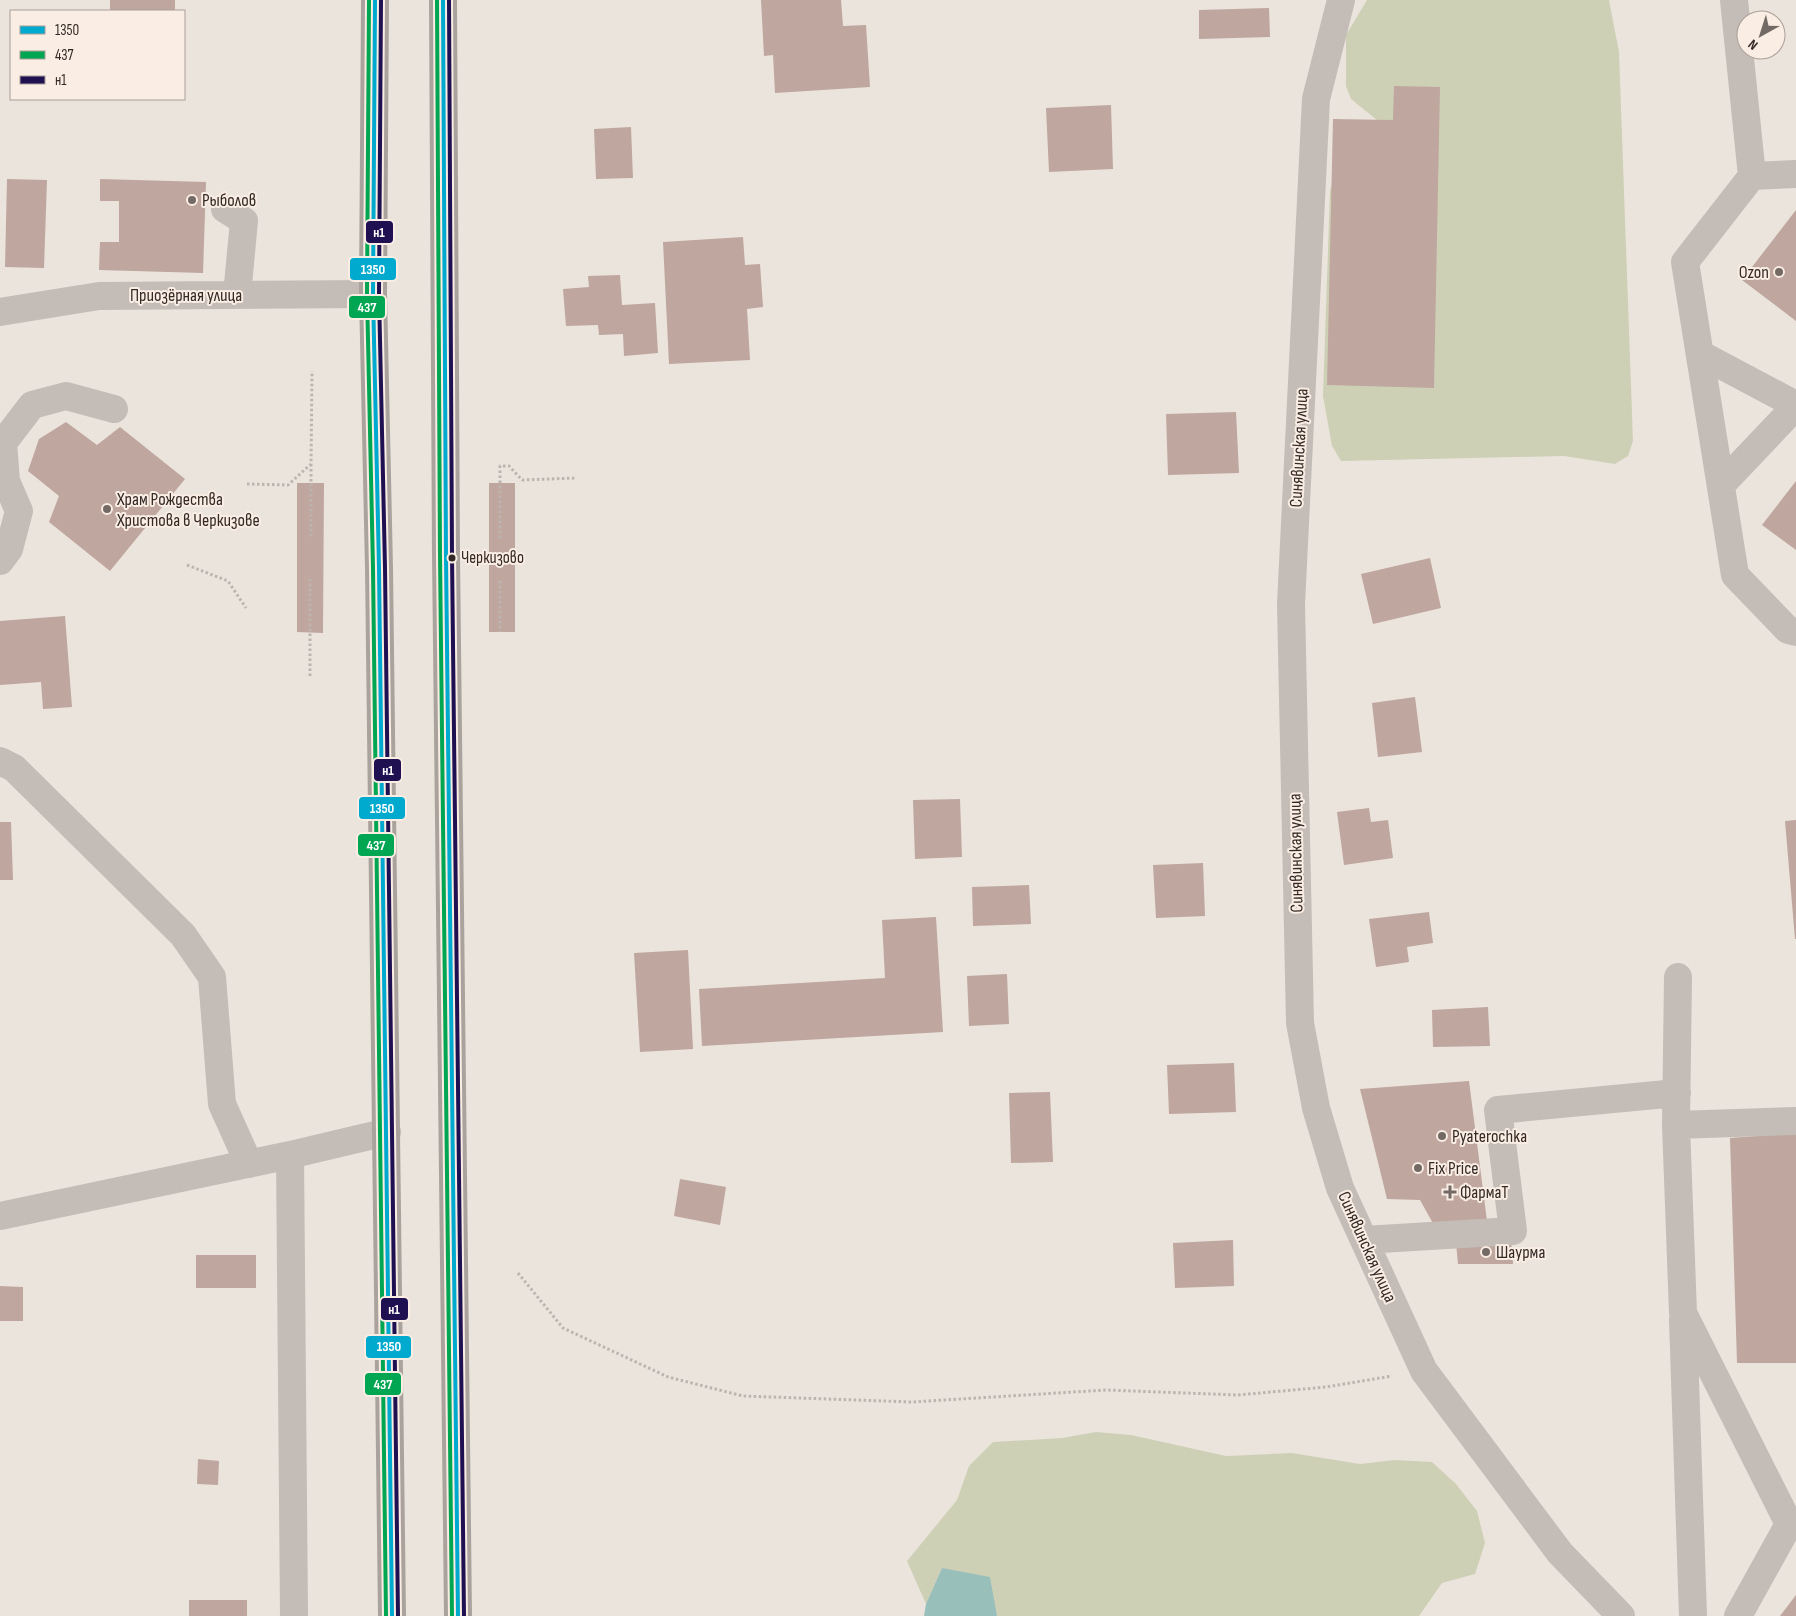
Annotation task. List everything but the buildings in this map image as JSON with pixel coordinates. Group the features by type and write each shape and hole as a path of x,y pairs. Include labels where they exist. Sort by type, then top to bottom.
{"highway":[{"path":"375,0 372,294 379,568 392,1616"},
{"path":"442,0 446,576 458,1616"}],"street":[{"name":"Синявинская улица","path":"1341,0 1316,99 1291,614 1300,1023 1316,1108 1337,1179 1424,1371 1560,1552 1621,1616"},
{"path":"1734,0 1752,176 1685,262 1735,575 1788,630 1796,632"},
{"path":"1752,176 1796,174"},
{"path":"225,209 244,221 238,295"},
{"name":"Приозёрная улица","path":"0,312 99,296 372,294"},
{"path":"1700,354 1796,405 1721,485"},
{"path":"0,561 9,549 18,511 6,481 4,443 32,405 66,396 114,408"},
{"path":"0,761 14,768 182,935 212,977 222,1104 249,1164"},
{"path":"1678,977 1676,1125 1693,1616"},
{"path":"1364,1240 1513,1231 1498,1110 1677,1093"},
{"path":"1676,1125 1796,1121"},
{"path":"0,1216 249,1164 386,1132"},
{"path":"290,1155 294,1616"},
{"path":"1683,1313 1792,1524 1738,1616"}],"path":[{"path":"310,539 312,371"},
{"path":"247,484 288,485 310,464"},
{"path":"500,538 500,466 509,466 522,480 576,478"},
{"path":"187,565 228,581 246,608"},
{"path":"310,579 310,676"},
{"path":"500,581 500,632"},
{"path":"518,1273 563,1328 668,1376 743,1396 912,1402 1106,1390 1238,1395 1326,1387 1424,1371"}],"green space":[{"path":"1367,0 1609,0 1619,52 1633,441 1628,456 1615,464 1564,456 1341,461 1332,446 1323,396 1330,191 1334,176 1388,129 1351,99 1346,86 1346,35"},
{"path":"1096,1432 1131,1435 1226,1456 1292,1453 1360,1464 1395,1460 1432,1462 1456,1484 1477,1511 1485,1543 1475,1574 1442,1583 1419,1616 997,1616 995,1610 942,1568 926,1604 907,1561 957,1500 969,1466 993,1442 1062,1438"}],"water":[{"path":"942,1568 990,1577 997,1616 924,1616 926,1604"}],"transit line":[{"name":"437","path":"369,0 367,294 373,568 386,1616"},
{"name":"1350","path":"375,0 373,294 379,568 392,1616"},
{"name":"н1","path":"381,0 379,294 385,568 398,1616"},
{"name":"437","path":"437,0 440,556 452,1616"},
{"name":"1350","path":"443,0 446,556 458,1616"},
{"name":"н1","path":"449,0 452,556 464,1616"}],"place":[{"name":"Рыболов","path":"192,200"},
{"name":"Ozon","path":"1779,272"},
{"name":"Храм Рождества Христова в Черкизове","path":"107,509"},
{"name":"Черкизово","path":"452,558"},
{"name":"Pyaterochka","path":"1442,1136"},
{"name":"Fix Price","path":"1418,1168"},
{"name":"ФармаТ","path":"1450,1192"},
{"name":"Шаурма","path":"1486,1252"}]}
